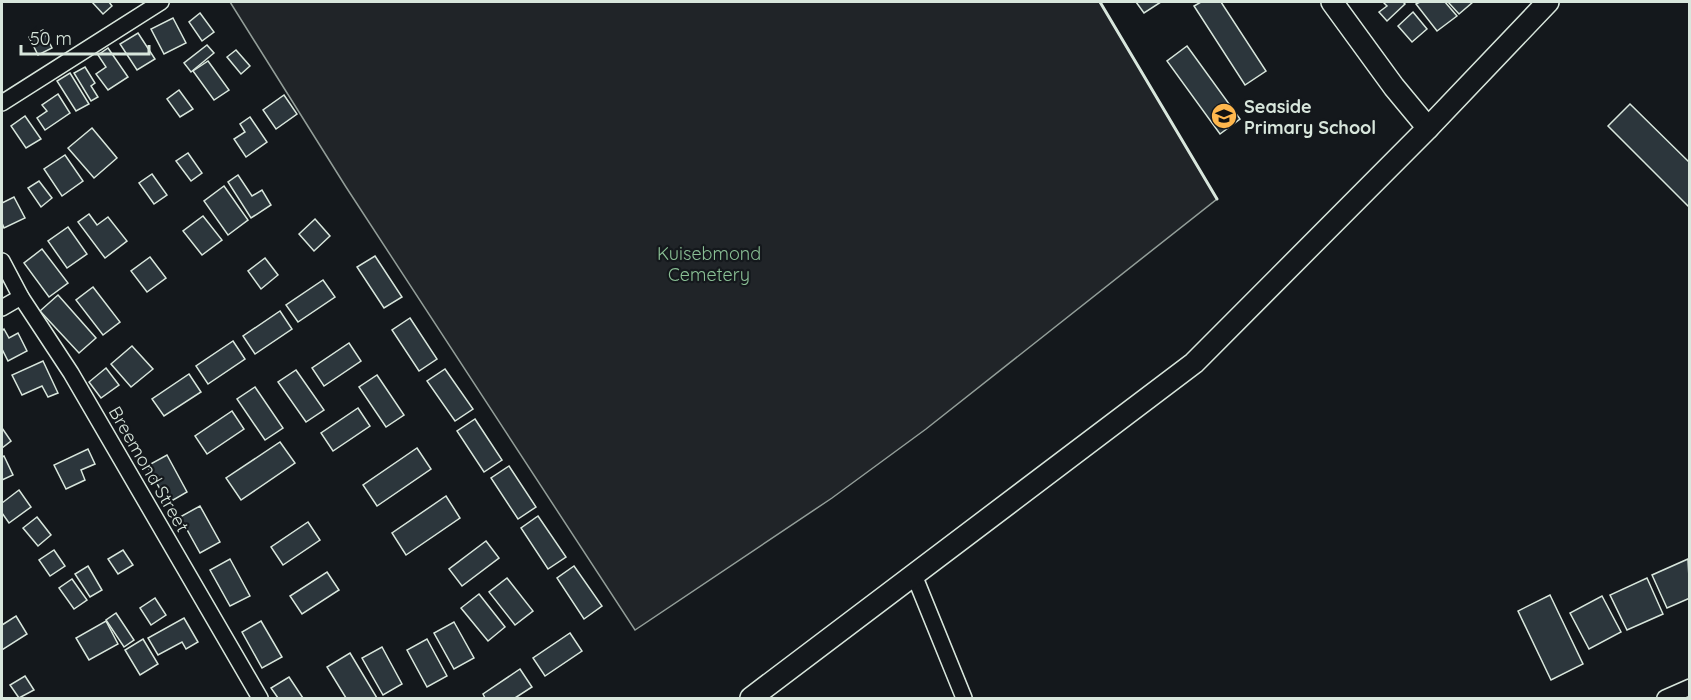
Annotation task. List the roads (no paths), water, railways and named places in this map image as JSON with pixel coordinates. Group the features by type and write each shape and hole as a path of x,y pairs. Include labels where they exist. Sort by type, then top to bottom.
{"street":[{"path":"2,103 161,2"},
{"path":"1332,2 1394,87 1428,128"},
{"path":"751,699 1194,363 1428,128 1539,5"},
{"name":"Breemond Street","path":"2,261 21,297 71,374 260,699"},
{"path":"2,308 21,297"},
{"path":"914,574 964,699"},
{"path":"1665,699 1689,687"}],"place":[{"name":"Seaside Primary School","path":"1224,116"}],"park label":[{"name":"Kuisebmond Cemetery","path":"709,263"}]}
